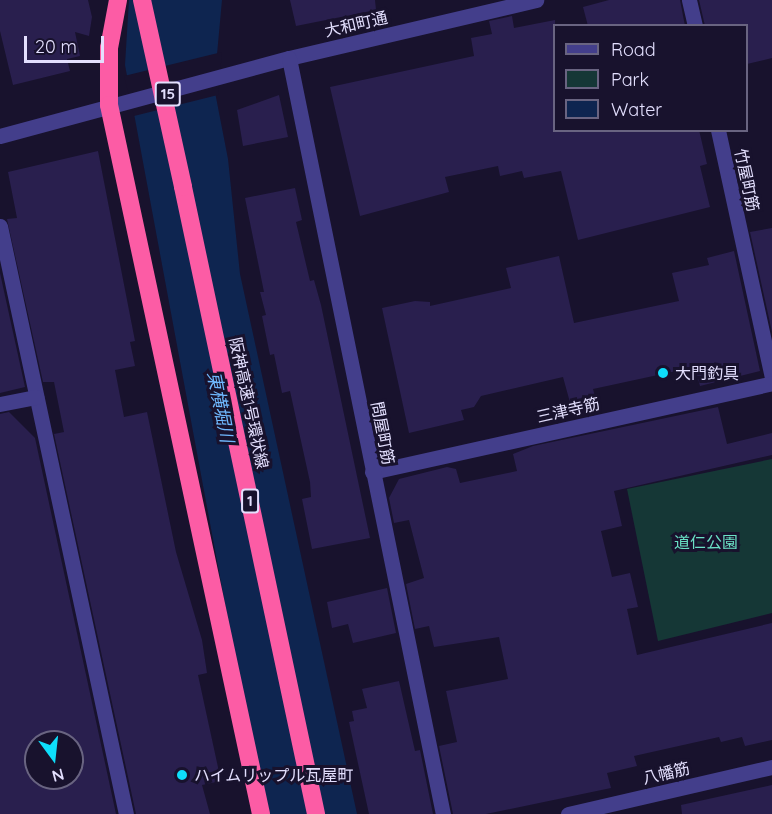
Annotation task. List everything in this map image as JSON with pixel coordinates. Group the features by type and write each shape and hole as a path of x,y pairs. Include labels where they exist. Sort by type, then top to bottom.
{"highway":[{"path":"118,0 109,48 109,105 261,814"},
{"name":"阪神高速1号環状線","path":"142,0 316,814"},
{"name":"15","path":"154,0 183,187"}],"street":[{"name":"大和町通","path":"0,136 130,99 289,58 536,0"},
{"path":"689,0 695,24"},
{"name":"問屋町筋","path":"289,58 443,814"},
{"name":"竹屋町筋","path":"718,132 772,378"},
{"path":"0,226 126,814"},
{"name":"三津寺筋","path":"372,472 772,383"},
{"path":"0,404 36,397"},
{"name":"八幡筋","path":"568,814 772,767"}],"green space":[{"name":"道仁公園","path":"772,459 772,613 658,641 627,489"}],"water":[{"name":"東横堀川","path":"129,0 222,0 214,87 228,159 240,274 357,814 264,814 125,65"}],"pier":[{"path":"222,52 218,95 134,116 124,76"}],"building":[{"path":"0,0 88,0 92,17 89,36 75,32 80,56 67,59 70,71 13,85 0,31"},
{"path":"290,0 375,0 376,10 296,26"},
{"path":"609,0 680,0 685,24 587,24 583,7"},
{"path":"699,0 772,0 772,58 748,64 748,24 705,24"},
{"path":"512,16 514,28 555,20 553,24 553,132 699,132 707,164 700,166 710,207 578,240 561,171 524,178 522,171 500,176 498,166 445,177 449,192 360,216 330,87 474,56 471,38 492,34 489,21"},
{"path":"279,95 288,137 243,146 237,110"},
{"path":"98,151 135,341 130,342 135,366 115,370 124,417 147,412 176,552 202,640 207,673 198,675 221,781 202,785 210,814 136,814 54,434 64,432 54,382 43,382 7,219 17,218 8,172"},
{"path":"295,188 302,220 296,222 310,281 314,280 321,305 370,538 312,549 302,499 311,497 310,482 290,391 282,393 274,354 270,355 262,316 266,315 260,292 264,292 245,198"},
{"path":"772,228 772,332 750,232"},
{"path":"734,251 760,371 700,386 695,367 593,389 599,412 574,417 563,377 481,396 474,407 461,410 464,420 409,433 382,308 415,301 430,302 430,306 511,288 506,268 559,256 574,323 679,301 672,273 709,265 707,258"},
{"path":"0,273 25,387 0,393"},
{"path":"718,407 727,444 772,433 772,455 614,491 622,526 601,531 612,577 630,573 638,607 627,609 637,655 772,623 772,740 745,746 742,737 721,742 719,737 634,756 637,766 607,773 611,788 486,814 453,814 439,746 457,742 446,691 508,679 499,637 434,647 429,626 415,629 406,584 424,578 409,520 394,523 389,498 399,479 447,467 456,469 460,483 517,471 513,454 533,446"},
{"path":"9,412 35,438 116,814 0,814 0,414"},
{"path":"387,588 396,633 353,643 348,624 332,628 327,602"},
{"path":"399,681 415,751 420,750 433,814 369,814 349,722 354,721 352,711 367,708 362,689"},
{"path":"772,785 772,814 682,814 681,805"}],"place":[{"name":"大門釣具","path":"663,373"},
{"name":"ハイムリップル瓦屋町","path":"182,775"}]}
